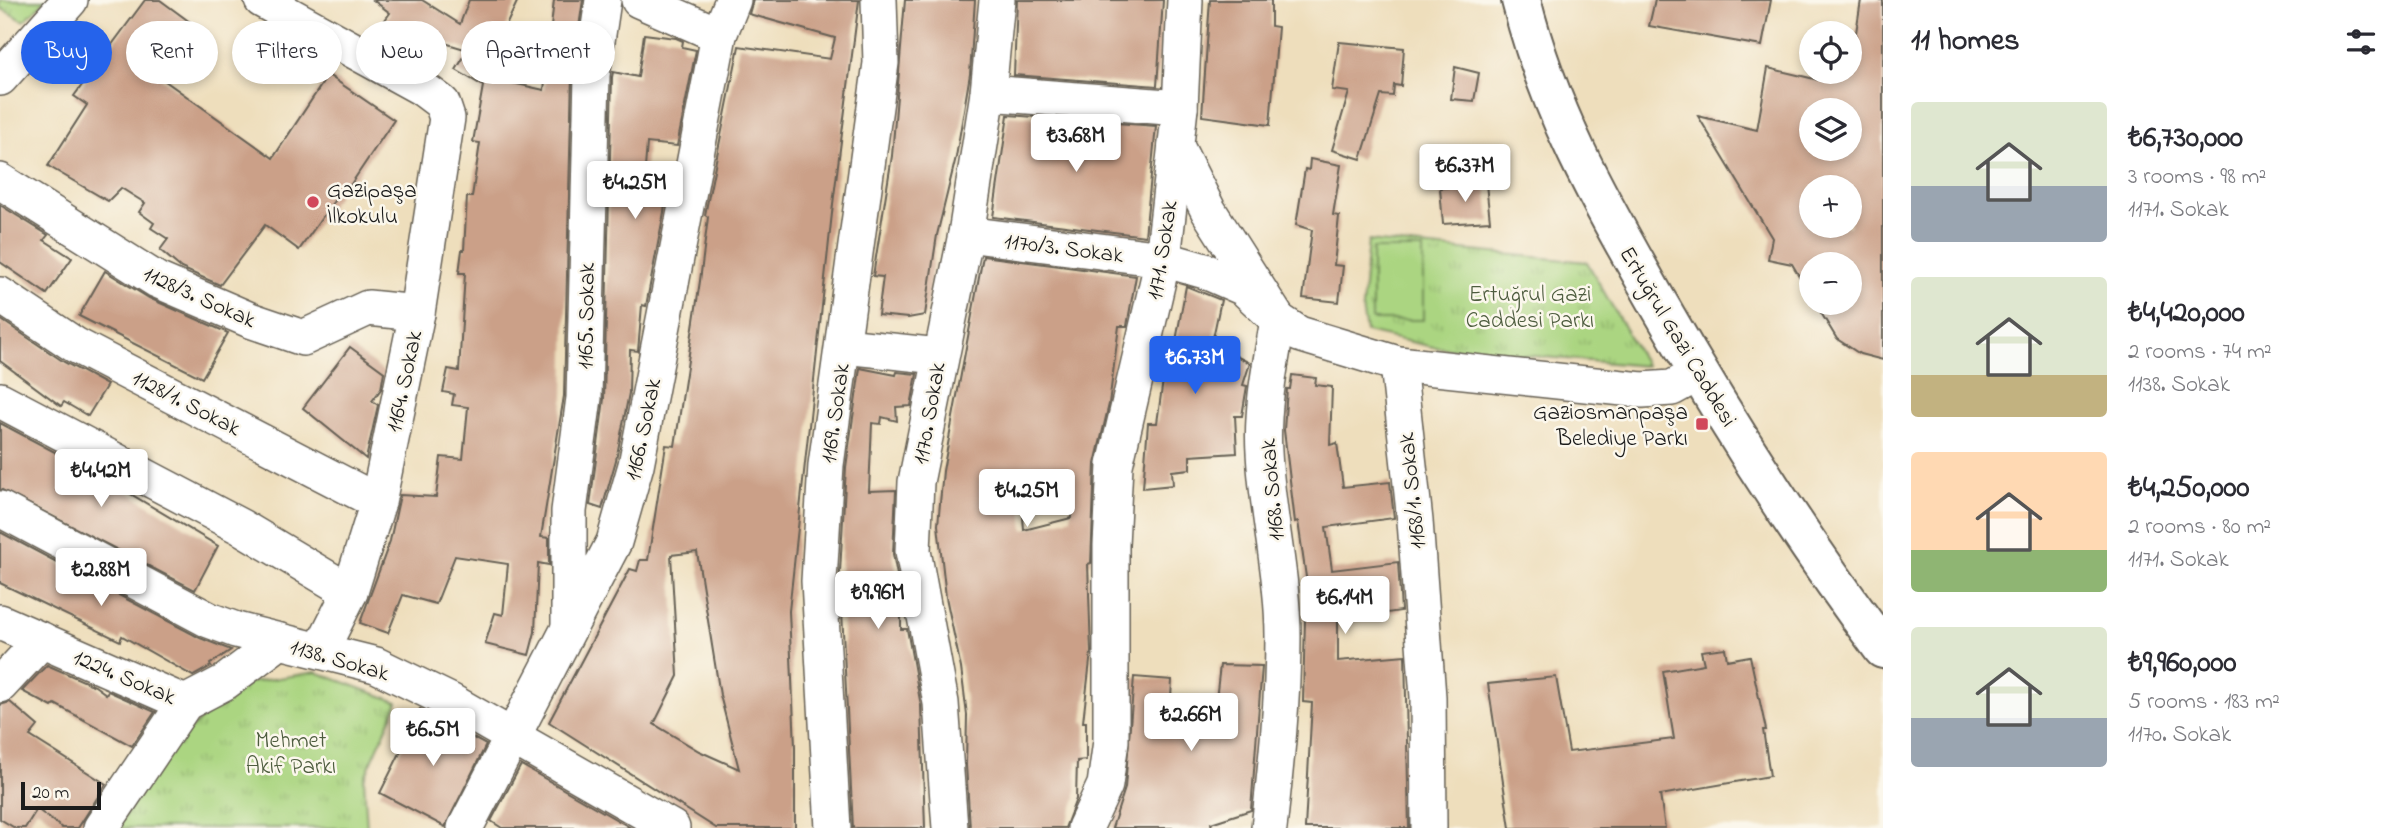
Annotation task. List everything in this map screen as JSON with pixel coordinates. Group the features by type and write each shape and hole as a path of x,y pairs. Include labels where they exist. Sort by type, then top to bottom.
{"main road":[{"name":"Ertuğrul Gazi Caddesi","path":"1521,0 1544,80 1583,170 1699,373 1768,481 1883,649"},
{"path":"1845,594 1883,619"}],"street":[{"path":"0,78 13,38 70,0"},
{"name":"1164. Sokak","path":"262,0 422,88 442,103 447,118 417,313 378,502 350,592 321,650"},
{"name":"1165. Sokak","path":"569,631 569,510 584,398 592,88 603,0"},
{"path":"639,0 719,35"},
{"name":"1166. Sokak","path":"465,828 614,542 636,466 719,35 733,0"},
{"name":"1169. Sokak","path":"833,828 819,581 826,465 881,63 879,0"},
{"name":"1170. Sokak","path":"950,828 941,703 914,551 916,482 939,356 966,234 988,93 997,0"},
{"name":"1171. Sokak","path":"1085,828 1105,785 1111,741 1111,544 1115,465 1163,260 1180,108 1185,0"},
{"path":"988,93 1180,108"},
{"path":"1176,146 1208,209 1278,320 1299,334 1398,364 1642,390 1672,388 1699,373"},
{"name":"1128/3. Sokak","path":"0,181 157,280 250,320 303,338 368,308 417,313"},
{"name":"1170/3. Sokak","path":"966,234 1163,260 1205,271 1244,288 1278,320"},
{"name":"1128/1. Sokak","path":"0,295 75,345 378,502"},
{"name":"1168. Sokak","path":"1269,828 1280,732 1283,636 1278,557 1264,450 1268,379 1278,320"},
{"path":"844,346 939,356"},
{"name":"1168/1. Sokak","path":"1398,364 1427,683 1429,828"},
{"path":"0,400 241,527 350,592"},
{"name":"1138. Sokak","path":"0,509 209,620 280,641 376,664 513,737 672,828"},
{"name":"1224. Sokak","path":"0,622 185,703 225,682 280,641"},
{"path":"0,685 42,640"},
{"path":"101,828 185,703"}],"green space":[{"path":"0,0 46,0 24,21 0,8"},
{"name":"Ertuğrul Gazi Caddesi Parkı","path":"1368,241 1587,262 1646,366 1433,347 1366,332 1362,308"},
{"path":"1372,249 1423,249 1423,320 1372,320"},
{"name":"Mehmet Akif Parkı","path":"316,672 398,702 364,779 367,828 117,828 169,748 241,684"}],"building":[{"path":"145,0 160,0 188,21 129,21"},
{"path":"373,0 422,0 460,24 461,21 461,48 447,44 447,21 384,21 390,13"},
{"path":"469,0 518,0 508,21 461,21"},
{"path":"554,0 583,0 580,21 552,21"},
{"path":"753,0 859,0 833,204 789,611 795,747 795,828 716,828 549,722 630,569 637,571 640,560 648,560 666,445 675,446 700,281 708,217 705,215 739,46 830,59 835,38 749,14","holes":["697,552 720,695 739,769 699,751 654,724 678,676 671,555"]},
{"path":"905,0 975,0 970,74 956,157 937,235 925,315 908,318 878,315 883,277 873,276 892,156"},
{"path":"1017,0 1163,0 1157,86 1014,75"},
{"path":"1210,0 1271,0 1271,26 1278,27 1270,125 1202,116"},
{"path":"1655,0 1771,0 1762,46 1649,26"},
{"path":"1861,0 1883,0 1883,360 1860,354 1837,339 1822,315 1862,315 1862,252 1799,252 1799,276 1792,264 1768,259 1772,238 1698,116 1757,130 1768,68 1799,75 1799,84 1862,84 1862,21 1858,21"},
{"path":"126,26 126,84 169,84 273,158 322,84 341,84 394,120 345,193 341,191 299,250 265,225 220,285 181,268 160,250 168,239 151,228 154,223 139,212 145,203 121,188 108,201 48,166 87,105 74,96 83,84 112,84 112,45"},
{"path":"644,34 676,38 683,41 682,47 696,50 677,146 647,143 643,193 666,195 664,212 646,306 642,305 638,351 630,350 629,393 616,460 602,509 590,505 604,399 612,84 615,84 615,72 638,77"},
{"path":"1339,42 1404,48 1401,86 1394,85 1393,96 1381,95 1361,159 1332,150 1349,92 1332,90"},
{"path":"1455,67 1479,73 1474,101 1451,99"},
{"path":"480,84 517,84 544,90 545,84 572,84 564,396 541,537 549,538 549,565 538,563 535,632 529,655 485,644 495,613 503,615 508,564 455,556 436,604 403,595 388,633 360,623 390,541 400,495 436,497 441,457 463,459 468,407 452,405 454,394 443,392 448,369 459,371 465,273 459,273 464,250 467,197 472,197 480,143 473,142 483,86"},
{"path":"1008,115 1156,126 1145,236 993,217"},
{"path":"1310,159 1341,165 1333,215 1339,216 1334,265 1343,266 1339,302 1303,298 1312,230 1296,225 1305,169 1309,170"},
{"path":"1486,184 1490,221 1443,224 1440,188"},
{"path":"0,205 48,235 44,240 72,258 47,294 0,262"},
{"path":"983,256 1136,276 1127,326 1119,326 1109,404 1095,464 1091,563 1088,564 1091,652 1083,722 1086,722 1086,760 1077,761 1076,799 1065,828 970,828 966,765 967,715 961,668 946,597 938,525 943,471","holes":["1020,476 1073,479 1071,518 1024,530"]},
{"path":"105,271 149,298 228,333 202,378 79,316"},
{"path":"1186,286 1221,300 1213,338 1219,340 1216,346 1250,363 1243,385 1247,386 1242,416 1235,416 1237,453 1190,456 1190,469 1172,471 1173,485 1143,488 1148,423 1157,423 1164,373 1176,341"},
{"path":"0,319 64,362 107,385 88,416 64,402 61,406 0,361"},
{"path":"350,347 384,372 381,389 372,401 378,405 366,459 303,408"},
{"path":"860,368 896,375 897,372 917,374 911,406 896,407 897,421 882,417 881,424 872,423 869,491 896,490 893,554 901,596 901,629 907,629 921,706 925,828 853,828 840,572 846,467"},
{"path":"1292,375 1316,378 1315,385 1332,387 1330,445 1337,443 1343,487 1390,482 1394,518 1326,527 1332,570 1398,562 1401,611 1338,620 1338,661 1405,655 1409,828 1305,828 1312,703 1303,702 1306,577 1298,521 1295,522 1284,430 1287,389 1290,389"},
{"path":"0,423 102,477 218,546 195,590 0,489"},
{"path":"0,532 200,638 231,650 193,676 122,636 120,641 0,583"},
{"path":"1725,648 1727,660 1750,656 1766,730 1763,730 1770,776 1660,795 1665,828 1510,828 1488,684 1556,677 1569,752 1674,739 1663,671 1704,664 1701,651"},
{"path":"47,665 95,686 106,694 108,691 155,712 132,746 55,704 52,707 22,691"},
{"path":"1220,665 1262,666 1251,810 1211,823 1212,828 1112,828 1125,788 1134,677 1172,680 1171,698 1216,700"},
{"path":"10,702 38,726 30,736 106,784 78,828 62,828 37,809 25,828 15,828 0,819 0,705"},
{"path":"420,709 486,745 445,827 380,793 416,721 411,718"},
{"path":"521,765 631,828 502,828 491,821"}],"place":[{"name":"Gazipaşa İlkokulu","path":"313,202"},
{"name":"Gaziosmanpaşa Belediye Parkı","path":"1702,424"}]}
